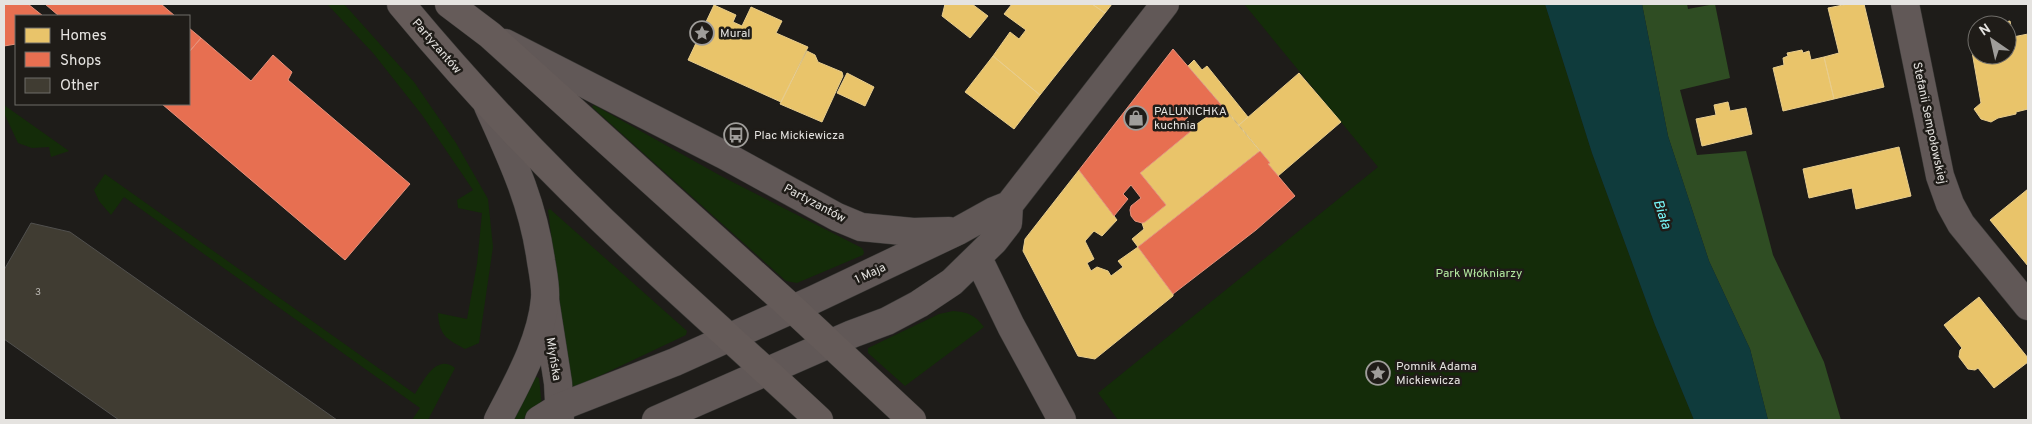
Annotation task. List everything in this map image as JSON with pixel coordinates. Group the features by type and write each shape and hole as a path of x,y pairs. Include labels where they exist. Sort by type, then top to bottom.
{"main road":[{"name":"Partyzantów","path":"401,4 486,103 576,195 819,420"},
{"name":"Partyzantów","path":"449,4 490,35 793,309 912,420"}],"street":[{"name":"1 Maja","path":"553,416 793,309 1009,205 1165,4"},
{"name":"Stefanii Sempołowskiej","path":"1905,4 1940,176 1950,204 1961,224 2028,306"},
{"name":"Partyzantów","path":"490,35 724,155 838,217 861,226 913,232 958,231"},
{"name":"Młyńska","path":"486,103 519,174 528,201 540,251 545,299 558,382 553,416"},
{"name":"1 Maja","path":"656,420 829,344 887,321 919,304 952,282 978,258 1008,222 1009,205"},
{"path":"958,231 978,258 1011,326 1062,420"},
{"path":"498,420 531,350 545,299"}],"green space":[{"path":"327,4 344,4 414,82 456,143 488,199 493,247 479,343 465,349 453,342 442,332 438,313 467,319 477,264 482,213 458,208 457,200 473,190 422,115 373,53"},
{"name":"Park Włókniarzy","path":"1244,4 1545,4 1592,153 1655,325 1694,420 1118,420 1098,393 1378,167"},
{"path":"1642,4 1687,4 1688,9 1715,4 1730,78 1680,90 1697,155 1746,151 1773,255 1824,362 1841,420 1768,420 1750,349 1709,261 1668,136"},
{"path":"4,105 69,151 51,157 49,147 32,148 18,143 4,113"},
{"path":"594,105 721,176 862,248 863,255 797,283 786,281 592,107"},
{"path":"105,174 415,394 436,366 448,364 455,368 428,420 412,420 420,408 124,197 111,215 99,201 94,190"},
{"path":"550,209 687,331 686,335 574,388 570,386 548,210"},
{"path":"953,311 971,315 984,327 905,386 868,353 868,348 939,314"},
{"path":"534,376 539,378 542,407 521,420 511,420"}],"water":[{"name":"Biała","path":"1545,4 1642,4 1668,136 1709,261 1750,349 1768,420 1694,420 1655,325 1592,153"}],"building: Homes":[{"path":"945,4 972,4 988,16 970,38 942,16"},
{"path":"1012,4 1092,4 1105,13 1040,95 993,56 1010,32 1019,39 1026,30 1004,14"},
{"path":"1092,4 1112,4 1105,13"},
{"path":"1848,4 1864,4 1884,87 1834,99 1824,57 1839,53 1828,8"},
{"path":"714,5 736,15 733,22 742,26 751,7 782,21 776,33 808,47 781,102 688,60"},
{"path":"2028,34 2028,109 1991,122 1981,119 1974,109 1981,103 1974,65 2017,65 2017,36"},
{"path":"1802,50 1803,53 1809,51 1811,60 1824,57 1834,99 1783,111 1773,68 1784,65 1783,58 1788,56 1787,53"},
{"path":"807,51 815,55 818,62 842,72 843,76 822,122 780,104"},
{"path":"993,56 1040,95 1014,129 965,92"},
{"path":"1194,60 1202,70 1207,66 1248,117 1239,125 1188,66"},
{"path":"847,73 874,87 865,106 837,93"},
{"path":"1299,73 1341,122 1278,176 1268,164 1270,163 1239,125"},
{"path":"1728,102 1730,111 1746,108 1752,134 1702,146 1696,119 1716,115 1714,105"},
{"path":"1222,106 1260,151 1138,247 1132,239 1144,229 1142,223 1166,205 1140,173 1191,131 1190,129"},
{"path":"1899,147 1911,196 1856,209 1852,188 1809,198 1803,169"},
{"path":"1079,170 1117,220 1102,236 1094,231 1085,241 1094,259 1087,263 1091,271 1097,267 1108,271 1111,276 1123,267 1118,261 1138,247 1173,294 1173,296 1095,359 1078,356 1023,251 1025,239"},
{"path":"2028,189 2028,266 1990,220"},
{"path":"1979,297 2028,358 2028,362 1994,388 1978,368 1975,370 1968,369 1959,357 1962,348 1944,325"}],"building: Shops":[{"path":"4,4 28,4 42,15 15,15 15,44 4,46"},
{"path":"45,4 161,4 174,15 58,15"},
{"path":"190,29 201,38 190,51"},
{"path":"201,38 251,81 273,55 292,72 288,80 410,184 345,260 163,105 190,105 190,51"},
{"path":"1173,49 1222,106 1207,118 1197,105 1184,122 1191,131 1140,173 1166,205 1145,222 1135,221 1131,216 1131,206 1141,198 1131,185 1123,194 1128,199 1114,216 1079,170"},
{"path":"1260,151 1270,163 1268,164 1295,196 1256,230 1173,294 1138,247"}],"building: Other":[{"path":"31,223 70,232 337,420 119,420 4,339 4,270"}],"place":[{"name":"Mural","path":"702,33"},
{"name":"PALUNICHKA kuchnia","path":"1136,118"},
{"name":"Plac Mickiewicza","path":"736,135"},
{"name":"Pomnik Adama Mickiewicza","path":"1378,373"}]}
